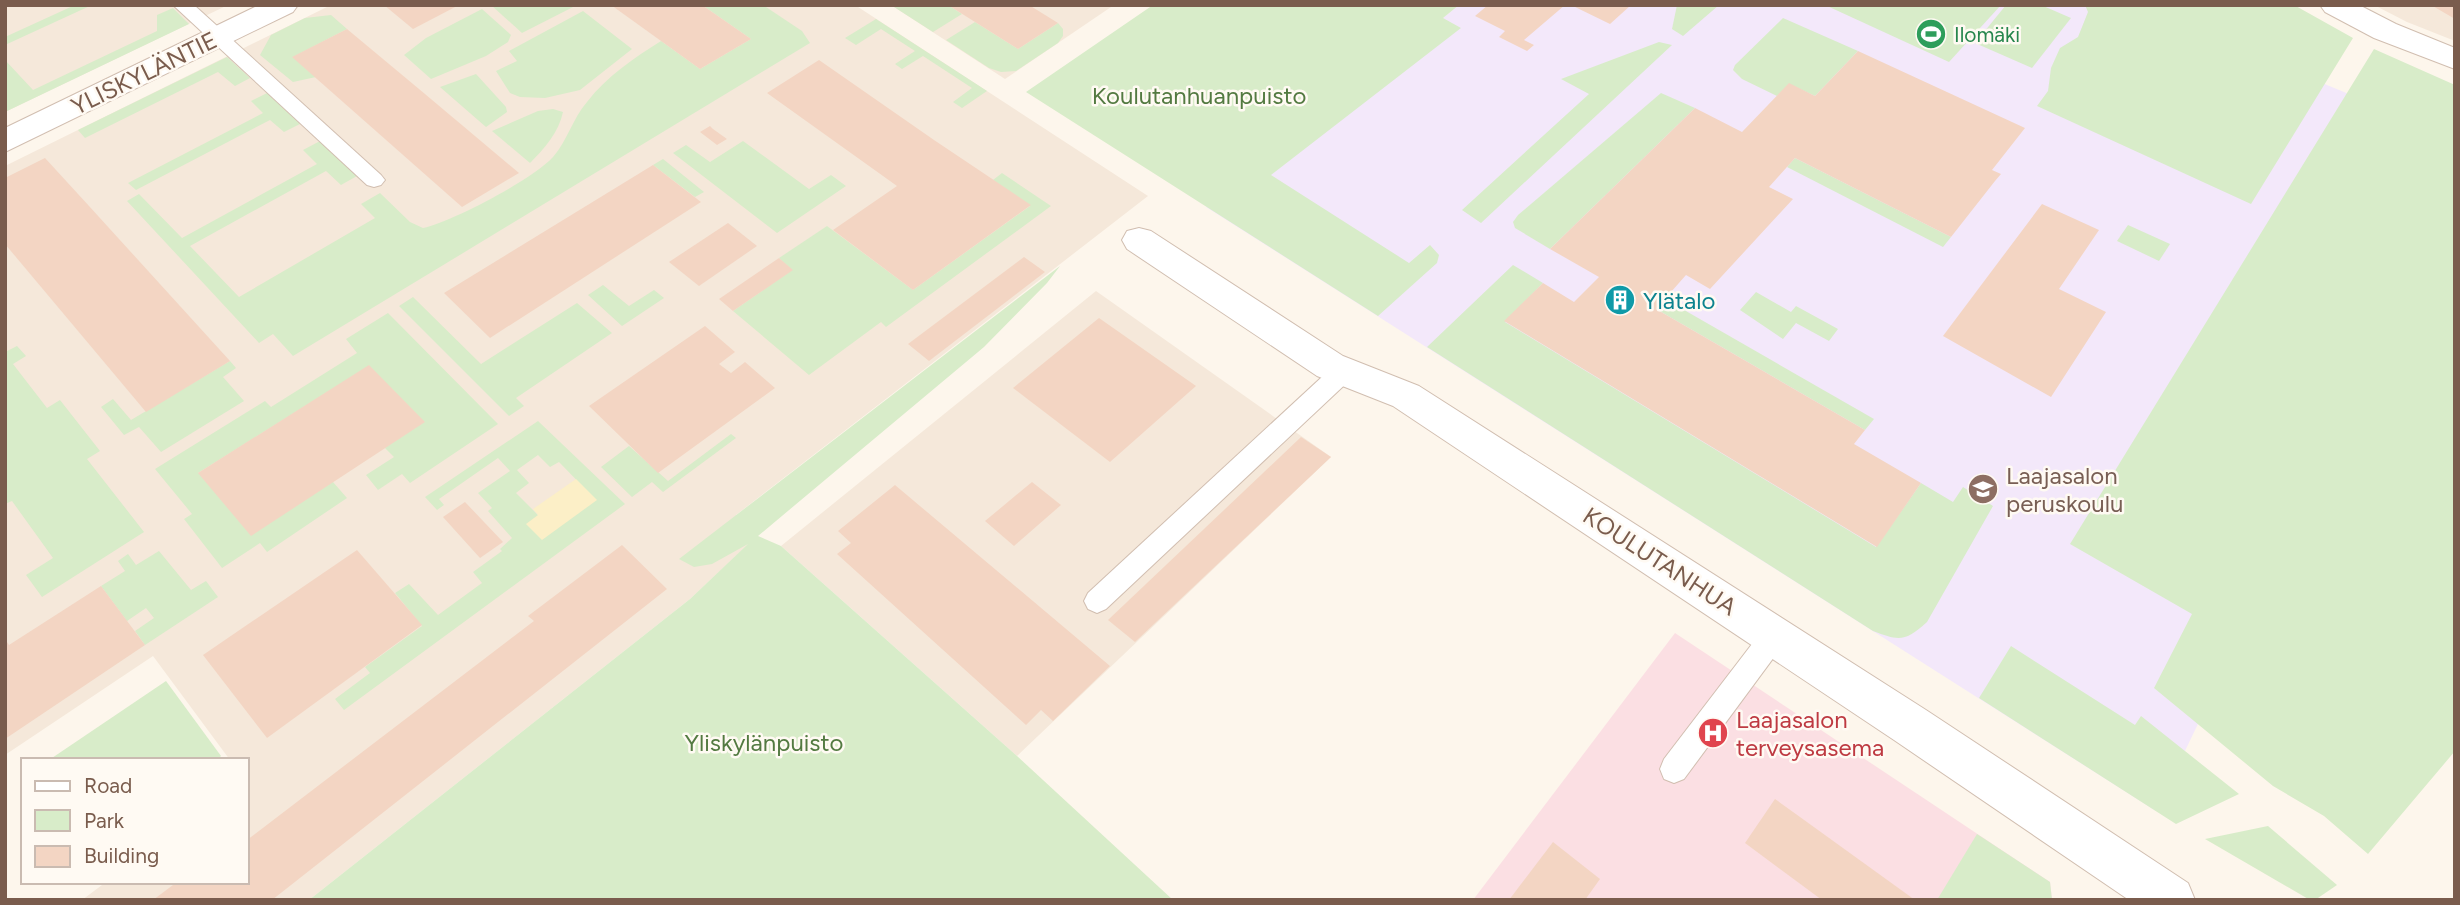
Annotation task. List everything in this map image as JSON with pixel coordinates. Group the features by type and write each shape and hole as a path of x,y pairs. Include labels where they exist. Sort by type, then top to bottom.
{"street":[{"name":"YLISKYLÄNTIE","path":"5,141 282,5"},
{"path":"2335,5 2385,31 2455,59"},
{"name":"KOULUTANHUA","path":"1139,240 1330,366 1406,396 2171,900"}],"lane":[{"path":"183,5 374,180"},
{"path":"1097,601 1344,371"},
{"path":"1674,769 1774,636"}],"shaded area":[{"path":"5,5 228,5 5,112"},
{"path":"331,5 855,5 1148,196 736,515 757,536 690,599 309,900 82,900 103,884 248,884 248,758 229,758 153,656 5,755 5,166"},
{"path":"891,5 1114,5 1005,79"},
{"name":"Laajasalon peruskoulu","path":"1459,5 2134,5 2455,138 2197,726 2156,811 1206,207"},
{"path":"2374,5 2455,5 2455,41 2407,22"},
{"path":"1096,291 1331,457 1017,756 781,546"},
{"name":"Laajasalon terveysasema","path":"1675,633 2050,882 2052,900 1473,900"}],"green space":[{"path":"75,5 92,5 5,45 5,37"},
{"path":"491,5 577,5 522,33"},
{"path":"763,5 802,31 810,43 293,356 273,334 259,343 127,201 139,194 182,238 317,164 303,150 320,141 357,176 341,185 326,171 190,246 239,297 375,218 361,204 380,193 410,222 423,228 453,217 511,188 553,157 582,108 603,84 661,41 700,69 751,39 705,7"},
{"path":"891,5 948,5 962,14 933,32"},
{"name":"Koulutanhuanpuisto","path":"1153,5 1459,5 1443,18 1461,28 1271,175 1409,263 1430,245 1439,255 1437,263 1378,316 1026,92"},
{"path":"1677,5 1719,5 1683,36 1672,29"},
{"name":"Ilomäki","path":"1825,5 2001,5 1949,62"},
{"path":"2006,5 2041,5 2071,18 2032,68 1975,43"},
{"path":"2085,5 2294,5 2353,38 2251,204 2037,106 2048,91 2051,68 2060,48 2078,37 2088,12"},
{"path":"173,8 189,24 5,112 5,60 33,90 157,31 157,15"},
{"path":"482,9 511,35 508,42 486,56 431,79 404,55 426,38"},
{"path":"583,11 632,49 580,90 545,98 520,97 510,93 496,71 517,61 509,51"},
{"path":"331,15 347,29 293,57 316,77 293,82 260,55 271,35 305,18"},
{"path":"1783,18 1858,51 1815,96 1789,84 1777,96 1742,79 1733,70"},
{"path":"876,19 987,91 962,108 953,102 972,88 923,56 902,69 895,64 915,51 881,29 856,45 845,38"},
{"path":"975,22 1018,49 1058,23 1063,29 1063,36 1058,43 1016,71 1001,72 989,68 946,40"},
{"path":"1659,42 1672,45 1481,223 1462,210 1589,94 1561,79"},
{"path":"2374,49 2455,85 2455,751 2368,854 2324,816 2273,786 2154,688 2192,614 2070,544"},
{"path":"227,57 250,78 235,86 218,72 85,138 78,130"},
{"path":"476,74 506,107 507,112 486,127 440,87"},
{"path":"267,93 300,124 284,132 270,120 136,190 128,183 263,113 251,101"},
{"path":"1661,93 1695,108 1550,249 1515,228 1513,222 1518,215"},
{"path":"553,109 563,112 558,126 546,146 530,163 492,131 538,111"},
{"path":"743,141 809,189 831,175 846,186 777,233 673,153 686,145 710,162"},
{"path":"1795,158 1951,237 1943,247 1787,167"},
{"path":"663,159 704,192 695,197 653,165"},
{"path":"1002,173 1051,206 886,327 881,322 809,375 733,311 792,270 779,258 827,226 913,290 1030,206 993,180"},
{"path":"2128,225 2170,244 2159,261 2117,241"},
{"path":"1513,265 1543,283 1505,322 1876,547 1921,483 1953,502 1963,487 1993,506 1927,622 1902,638 1873,631 1427,347"},
{"name":"Yliskylänpuisto","path":"1060,266 1047,283 984,347 758,536 781,546 1017,756 1173,900 309,900 690,599 748,544 712,564 694,567 679,559"},
{"path":"603,285 629,306 654,290 664,298 622,326 588,295"},
{"path":"1756,292 1791,312 1796,306 1838,329 1829,341 1796,323 1783,339 1740,310"},
{"path":"413,297 481,364 577,303 612,333 516,398 524,406 509,416 399,306"},
{"path":"1665,299 1874,419 1865,430 1656,309"},
{"path":"388,313 498,424 410,483 402,474 378,490 366,475 394,457 385,448 369,366 198,473 333,482 347,498 267,552 260,543 222,568 184,519 192,514 155,469 265,401 271,407 357,353 346,339"},
{"path":"17,346 26,356 13,364 47,408 60,400 100,451 87,459 144,532 42,597 26,575 53,558 12,501 5,504 5,352"},
{"path":"230,361 236,368 223,377 244,401 161,452 139,427 124,435 101,407 113,399 131,420"},
{"path":"538,421 625,504 344,710 335,699 370,673 365,667 422,626 395,593 409,584 438,615 482,583 473,572 502,551 500,549 512,538 488,511 492,508 478,493 510,471 498,458 439,499 444,505 437,510 425,497","holes":["538,455 550,467 559,462 596,500 538,515 516,493 529,483 517,470"]},
{"path":"731,434 736,438 663,492 652,482 632,497 601,467 629,446 668,481"},
{"path":"159,551 191,590 206,581 218,597 145,645 135,631 154,618 146,608 127,621 101,586 125,571 118,561 128,554 136,565"},
{"path":"2011,646 2135,725 2141,716 2239,794 2176,824 1979,698"},
{"path":"166,681 221,756 219,758 52,758"},
{"path":"2268,826 2337,885 2315,900 2310,900 2205,839"},
{"path":"1977,834 2050,882 2052,900 1937,900"}],"sand":[{"path":"576,479 597,500 542,540 526,524 538,515 533,509"}],"building":[{"path":"384,5 459,5 413,29"},
{"path":"611,5 702,5 751,39 700,69"},
{"path":"948,5 1029,5 1058,23 1018,49"},
{"path":"1488,5 1565,5 1524,40 1534,45 1527,51 1499,37 1505,31 1475,16"},
{"path":"1571,5 1631,5 1610,24"},
{"path":"2431,5 2455,5 2455,19"},
{"path":"347,29 519,173 462,207 292,57"},
{"name":"Ylätalo","path":"1858,51 2025,128 1992,170 2001,174 1951,237 1795,158 1769,187 1793,199 1710,289 1686,275 1656,309 1865,430 1854,444 1921,483 1877,547 1504,321 1543,283 1574,302 1599,277 1550,249 1695,108 1742,132 1789,83 1815,96"},
{"path":"819,60 1031,205 913,290 833,230 897,186 767,93"},
{"path":"710,126 727,139 717,145 700,132"},
{"path":"45,158 230,361 146,412 5,244 5,178"},
{"path":"653,165 701,202 490,338 444,293"},
{"path":"2042,204 2099,230 2059,289 2106,312 2051,397 1943,336"},
{"path":"728,223 757,246 699,286 669,262"},
{"path":"1024,257 1045,272 929,361 908,344"},
{"path":"779,258 793,270 733,311 719,299"},
{"path":"1099,318 1196,386 1110,462 1013,388"},
{"path":"705,326 735,352 719,364 731,373 745,362 775,388 658,473 589,406"},
{"path":"369,365 425,422 251,536 198,473"},
{"path":"1301,437 1331,457 1135,642 1108,620"},
{"path":"1032,482 1061,505 1014,546 985,521"},
{"path":"895,485 1110,666 1053,721 1041,710 1026,725 837,554 851,543 838,531"},
{"path":"465,502 503,542 480,558 443,517"},
{"path":"622,545 667,589 272,900 153,900 174,884 248,884 248,839 534,621 528,616"},
{"path":"357,550 422,625 267,738 203,655"},
{"path":"101,586 145,645 5,739 5,639 9,645"},
{"path":"1775,799 1915,900 1822,900 1745,843"},
{"path":"1553,842 1600,879 1585,900 1509,900"}],"place":[{"name":"Ilomäki","path":"1931,34"},
{"name":"Ylätalo","path":"1620,300"},
{"name":"Laajasalon peruskoulu","path":"1983,489"},
{"name":"Laajasalon terveysasema","path":"1713,733"}]}
